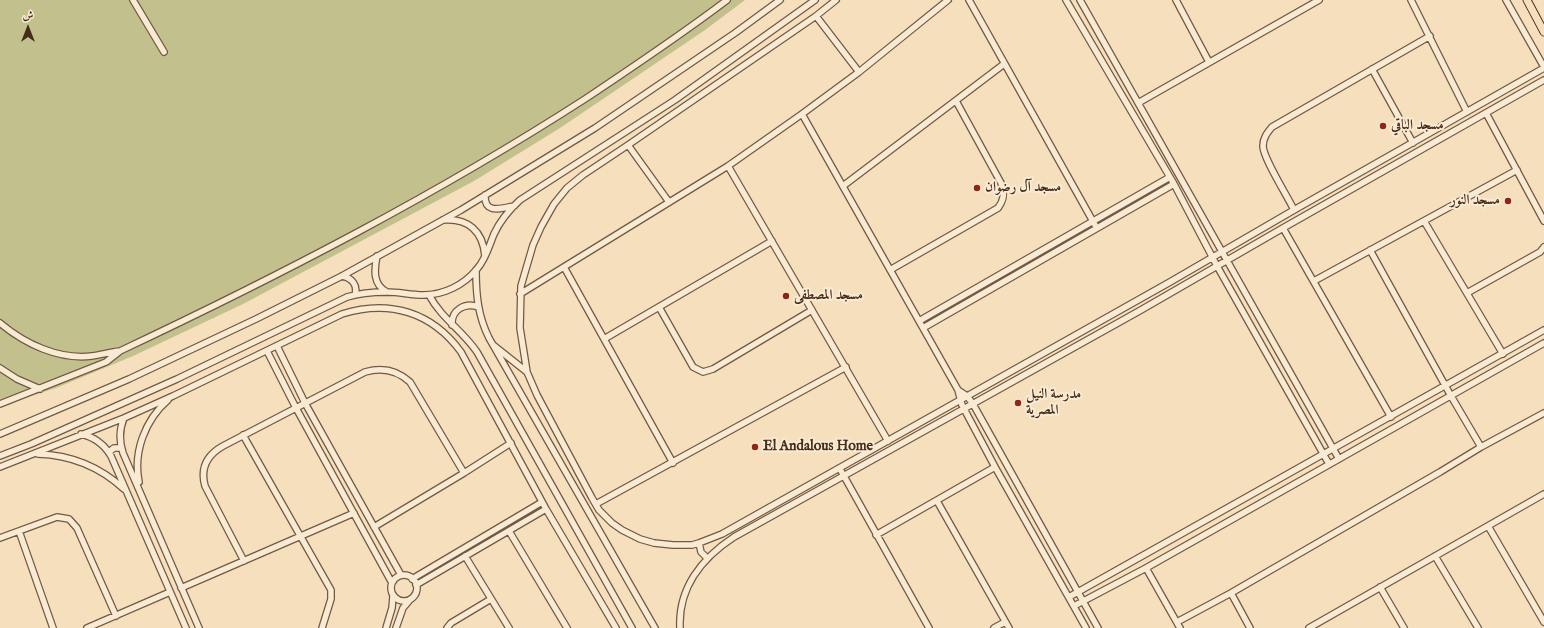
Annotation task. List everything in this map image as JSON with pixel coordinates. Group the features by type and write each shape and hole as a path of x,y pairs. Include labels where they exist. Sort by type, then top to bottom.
{"main road":[{"path":"1527,0 1544,32"}],"street":[{"path":"132,0 164,52"},
{"path":"0,404 112,359 120,352 327,250 434,191 546,124 603,87 699,22 727,0"},
{"path":"0,434 129,379 256,320 342,276 485,195 581,136 633,103 736,33 780,0"},
{"path":"0,456 31,444 177,379 343,299 355,295 387,292 429,295 452,289 476,270 485,257 498,227 514,206 527,195 675,100 815,0"},
{"path":"836,0 816,16 582,175 567,188 554,204 533,245 520,286 520,328 527,372 536,395 596,504 612,523 640,539 654,543 673,545 699,543 722,534 1213,258 1294,210 1544,68 1506,0"},
{"path":"520,294 728,166 802,114 858,72 948,0"},
{"path":"969,0 1097,229"},
{"path":"1066,0 1174,184 1213,258 1329,464"},
{"path":"1080,0 1339,459"},
{"path":"1176,0 1209,62"},
{"path":"1138,103 1319,0"},
{"path":"1411,0 1467,112"},
{"path":"816,16 858,72"},
{"path":"1294,210 1264,154 1263,142 1265,136 1272,127 1430,36"},
{"path":"843,186 1004,64"},
{"path":"1372,70 1413,143"},
{"path":"1532,75 1537,84"},
{"path":"1114,81 1123,76"},
{"path":"680,628 681,609 685,593 692,578 707,558 734,537 1218,266 1544,80"},
{"path":"890,270 998,208 1003,199 1003,188 956,101"},
{"path":"1486,113 1544,221"},
{"path":"802,114 958,390 964,409 995,467 1086,628"},
{"path":"1423,137 1428,146"},
{"path":"628,145 669,202"},
{"path":"728,166 888,441"},
{"path":"1314,281 1516,170"},
{"path":"919,321 1170,177"},
{"path":"923,328 1174,184"},
{"path":"485,195 485,203 491,208 498,209 514,206"},
{"path":"442,220 458,221 472,226 482,242 485,257"},
{"path":"1424,221 1503,354"},
{"path":"1283,228 1391,417"},
{"path":"604,339 772,241"},
{"path":"1466,293 1540,252 1544,248"},
{"path":"1370,250 1481,447"},
{"path":"377,256 375,266 376,280 379,286 387,292"},
{"path":"564,267 673,463"},
{"path":"476,270 478,307 482,323 493,345 655,628"},
{"path":"342,276 349,278 355,284 355,295"},
{"path":"429,295 441,314 466,337 477,352 632,628"},
{"path":"452,325 453,315 460,308 469,305 478,307"},
{"path":"659,307 693,367 703,372 710,371 812,310"},
{"path":"0,468 80,434 124,418 173,396 342,314 360,309 389,308 417,316 442,331 461,352 511,442 542,502 616,628"},
{"path":"0,323 18,337 41,348 66,354 92,356 108,352 120,352"},
{"path":"1069,597 1544,330"},
{"path":"1074,606 1146,568 1544,343"},
{"path":"493,345 527,372"},
{"path":"277,346 305,403 401,576"},
{"path":"267,351 296,408 392,583"},
{"path":"92,356 95,367"},
{"path":"596,504 846,367"},
{"path":"0,368 18,379 40,389"},
{"path":"244,561 205,486 203,472 209,456 215,450 243,435 372,370 386,370 399,374 410,382 464,473"},
{"path":"958,390 967,396 973,404 1098,628"},
{"path":"140,490 137,467 142,438 156,413 173,396"},
{"path":"1177,622 1231,593 1481,447 1544,413"},
{"path":"124,418 120,432 121,448 199,628"},
{"path":"0,429 12,429"},
{"path":"80,434 96,440 109,452 186,628"},
{"path":"243,435 331,590 331,599 322,628"},
{"path":"374,527 464,473 511,442"},
{"path":"109,452 114,448 121,448"},
{"path":"35,454 63,457 81,462 105,474 127,492"},
{"path":"876,535 995,467"},
{"path":"840,468 929,628"},
{"path":"1309,628 1544,494"},
{"path":"937,501 1008,628"},
{"path":"412,578 542,502"},
{"path":"416,585 546,508"},
{"path":"181,588 354,513"},
{"path":"0,538 57,517 63,517 74,523 78,528 116,616"},
{"path":"362,527 371,521"},
{"path":"1488,526 1544,622"},
{"path":"18,531 53,628"},
{"path":"508,531 567,628"},
{"path":"699,543 701,552 707,558"},
{"path":"465,556 509,628"},
{"path":"1435,556 1478,628"},
{"path":"1146,568 1180,628"},
{"path":"396,628 403,608 416,593 416,585 412,578 407,576 397,577 392,583 390,590 393,596 402,602 409,601"},
{"path":"1380,587 1404,628"},
{"path":"87,628 170,592"},
{"path":"1231,593 1250,628"},
{"path":"386,628 392,608 393,596"},
{"path":"447,628 451,623 491,599"},
{"path":"994,628 1005,622"}],"shaded area":[{"path":"0,0 745,0 705,30 560,128 474,181 243,304 133,356 56,388 0,406"}],"place":[{"name":"مسجد الباقي","path":"1383,126"},
{"name":"مسجد آل رضوان","path":"977,188"},
{"name":"مسجد النور","path":"1508,201"},
{"name":"مسجد المصطفى","path":"786,296"},
{"name":"مدرسة النيل المصرية","path":"1018,403"},
{"name":"El Andalous Home","path":"755,447"}]}
